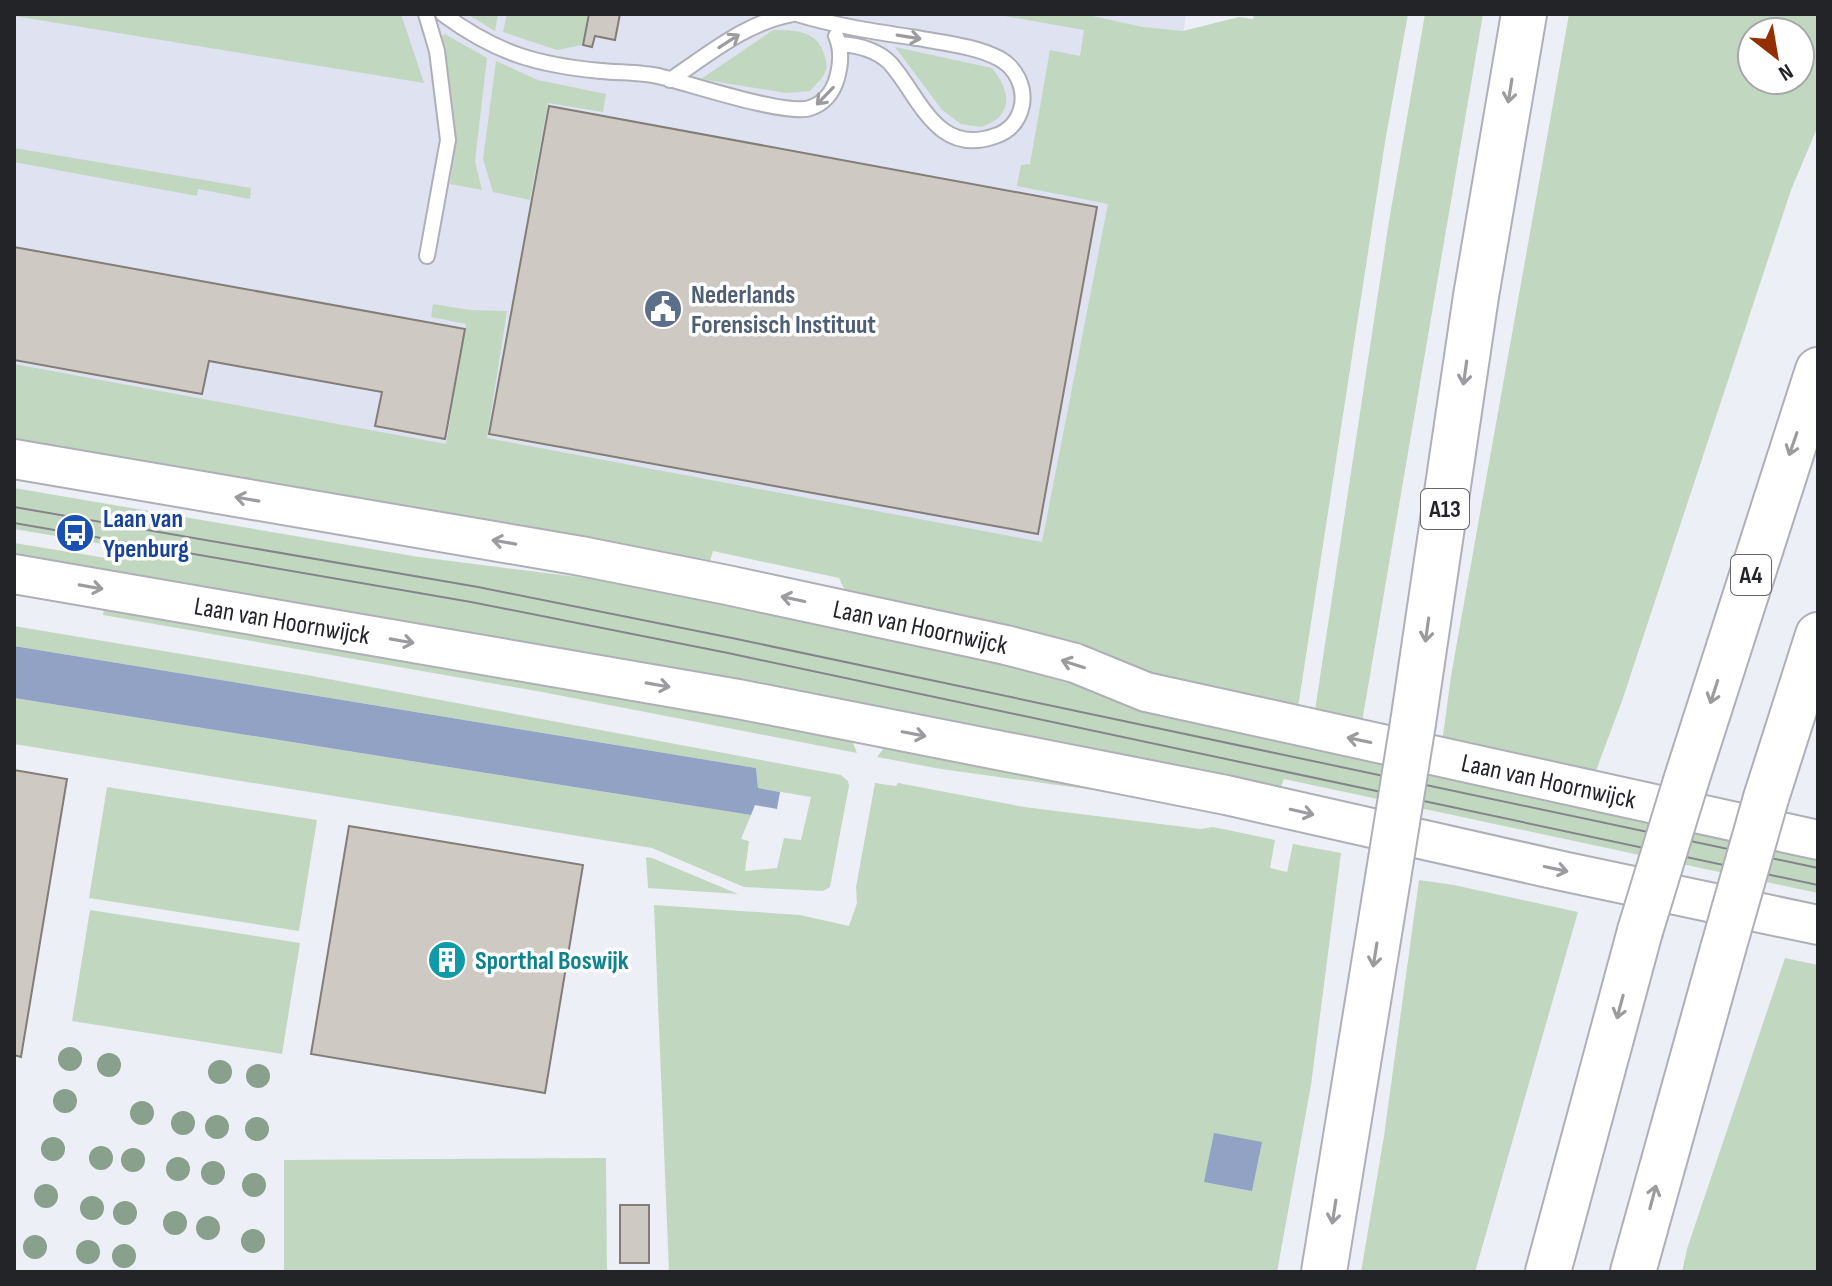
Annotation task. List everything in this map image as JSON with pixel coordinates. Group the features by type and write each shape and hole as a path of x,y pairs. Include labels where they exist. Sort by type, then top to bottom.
{"highway":[{"name":"A13","path":"1324,1272 1413,723 1476,296 1524,14"},
{"name":"A4","path":"1548,1272 1640,931 1818,370"},
{"path":"1633,1272 1766,798 1814,651"}],"main road":[{"name":"Laan van Hoornwijck","path":"14,459 581,556 727,585 1006,645 1075,663 1146,692 1818,840"},
{"name":"Laan van Hoornwijck","path":"14,574 738,699 1226,795 1818,925"}],"lane":[{"path":"426,14 437,51 448,140 427,256"},
{"path":"443,14 475,38 508,53 562,68 659,76 790,109 812,108 821,103 835,86 841,65 839,44 832,24"},
{"path":"670,80 751,26 773,17 795,14 832,24 948,43 998,57 1009,65 1022,88 1020,115 1013,126 997,136 979,140 961,138 939,128 922,110 890,63 858,45 839,44"}],"shaded area":[{"path":"14,14 1186,14 1099,617 14,412"}],"green space":[{"path":"401,14 424,83 14,16"},
{"path":"467,14 498,14 495,31"},
{"path":"507,14 588,14 582,45 557,50 503,32"},
{"path":"993,14 1083,14 1143,27 1183,31 1239,17 1253,19 1254,14 1408,14 1385,142 1297,714 848,597 839,578 713,551 708,568 14,443 14,364 446,444 466,324 431,317 433,304 470,310 507,311 487,438 1042,542 1108,204 1017,186 1021,165 1030,164 1050,50 1080,56 1084,30"},
{"path":"1425,14 1483,14 1361,728 1314,717 1389,221"},
{"path":"1569,14 1818,14 1818,126 1791,190 1622,701 1594,776 1442,743 1451,676"},
{"path":"773,30 809,35 819,44 827,68 810,91 786,93 701,79"},
{"path":"445,34 487,58 475,161 482,190 450,184 452,111 438,38"},
{"path":"895,47 992,68 1005,92 1003,111 996,120 981,127 961,124 942,110"},
{"path":"496,61 538,80 606,94 603,112 548,103 530,200 493,192 483,159"},
{"path":"14,148 251,188 250,199 198,189 197,196 14,162"},
{"path":"14,488 419,557 650,586 1036,668 1205,726 1818,859 1818,893 1284,779 1279,791 14,557 14,543 106,558 109,545 14,529"},
{"path":"105,603 850,736 857,753 542,692 103,615"},
{"path":"14,626 307,675 841,775 849,786 830,887 823,891 744,887 652,848 14,744 14,698 751,815 741,839 749,841 745,871 777,868 784,838 801,840 811,797 758,788 756,768 14,646"},
{"path":"888,743 1158,799 941,769 877,757"},
{"path":"875,783 896,786 898,783 1024,807 1201,829 1213,827 1275,840 1270,868 1287,872 1293,844 1341,853 1311,1085 1277,1272 669,1272 654,905 800,915 849,926 857,903 856,887"},
{"path":"107,787 317,820 299,931 89,898"},
{"path":"646,857 652,858 738,894 648,888"},
{"path":"1419,880 1578,912 1475,1272 1361,1272 1384,1136"},
{"path":"90,910 300,943 282,1054 72,1021"},
{"path":"1785,958 1818,965 1818,1272 1682,1272 1687,1249"},
{"path":"606,1158 607,1272 284,1272 284,1160"}],"water":[{"path":"14,646 756,768 758,788 780,792 777,809 755,805 751,815 14,698"},
{"path":"1214,1133 1262,1142 1252,1191 1204,1182"}],"building":[{"path":"589,14 620,14 615,40 595,36 592,47 583,45"},
{"path":"549,106 1097,207 1038,534 489,434"},
{"path":"14,247 465,329 445,439 375,426 382,392 209,361 202,394 14,360"},
{"path":"14,770 67,779 21,1057 14,1055"},
{"name":"Sporthal Boswijk","path":"349,826 583,865 545,1093 311,1054"},
{"path":"620,1205 649,1205 649,1263 620,1263"}],"tram line":[{"path":"14,507 478,587 1818,868"},
{"path":"14,523 471,602 728,653 1818,885"}],"place":[{"name":"Nederlands Forensisch Instituut","path":"663,309"},
{"name":"Laan van Ypenburg","path":"75,533"},
{"name":"Sporthal Boswijk","path":"447,960"}]}
